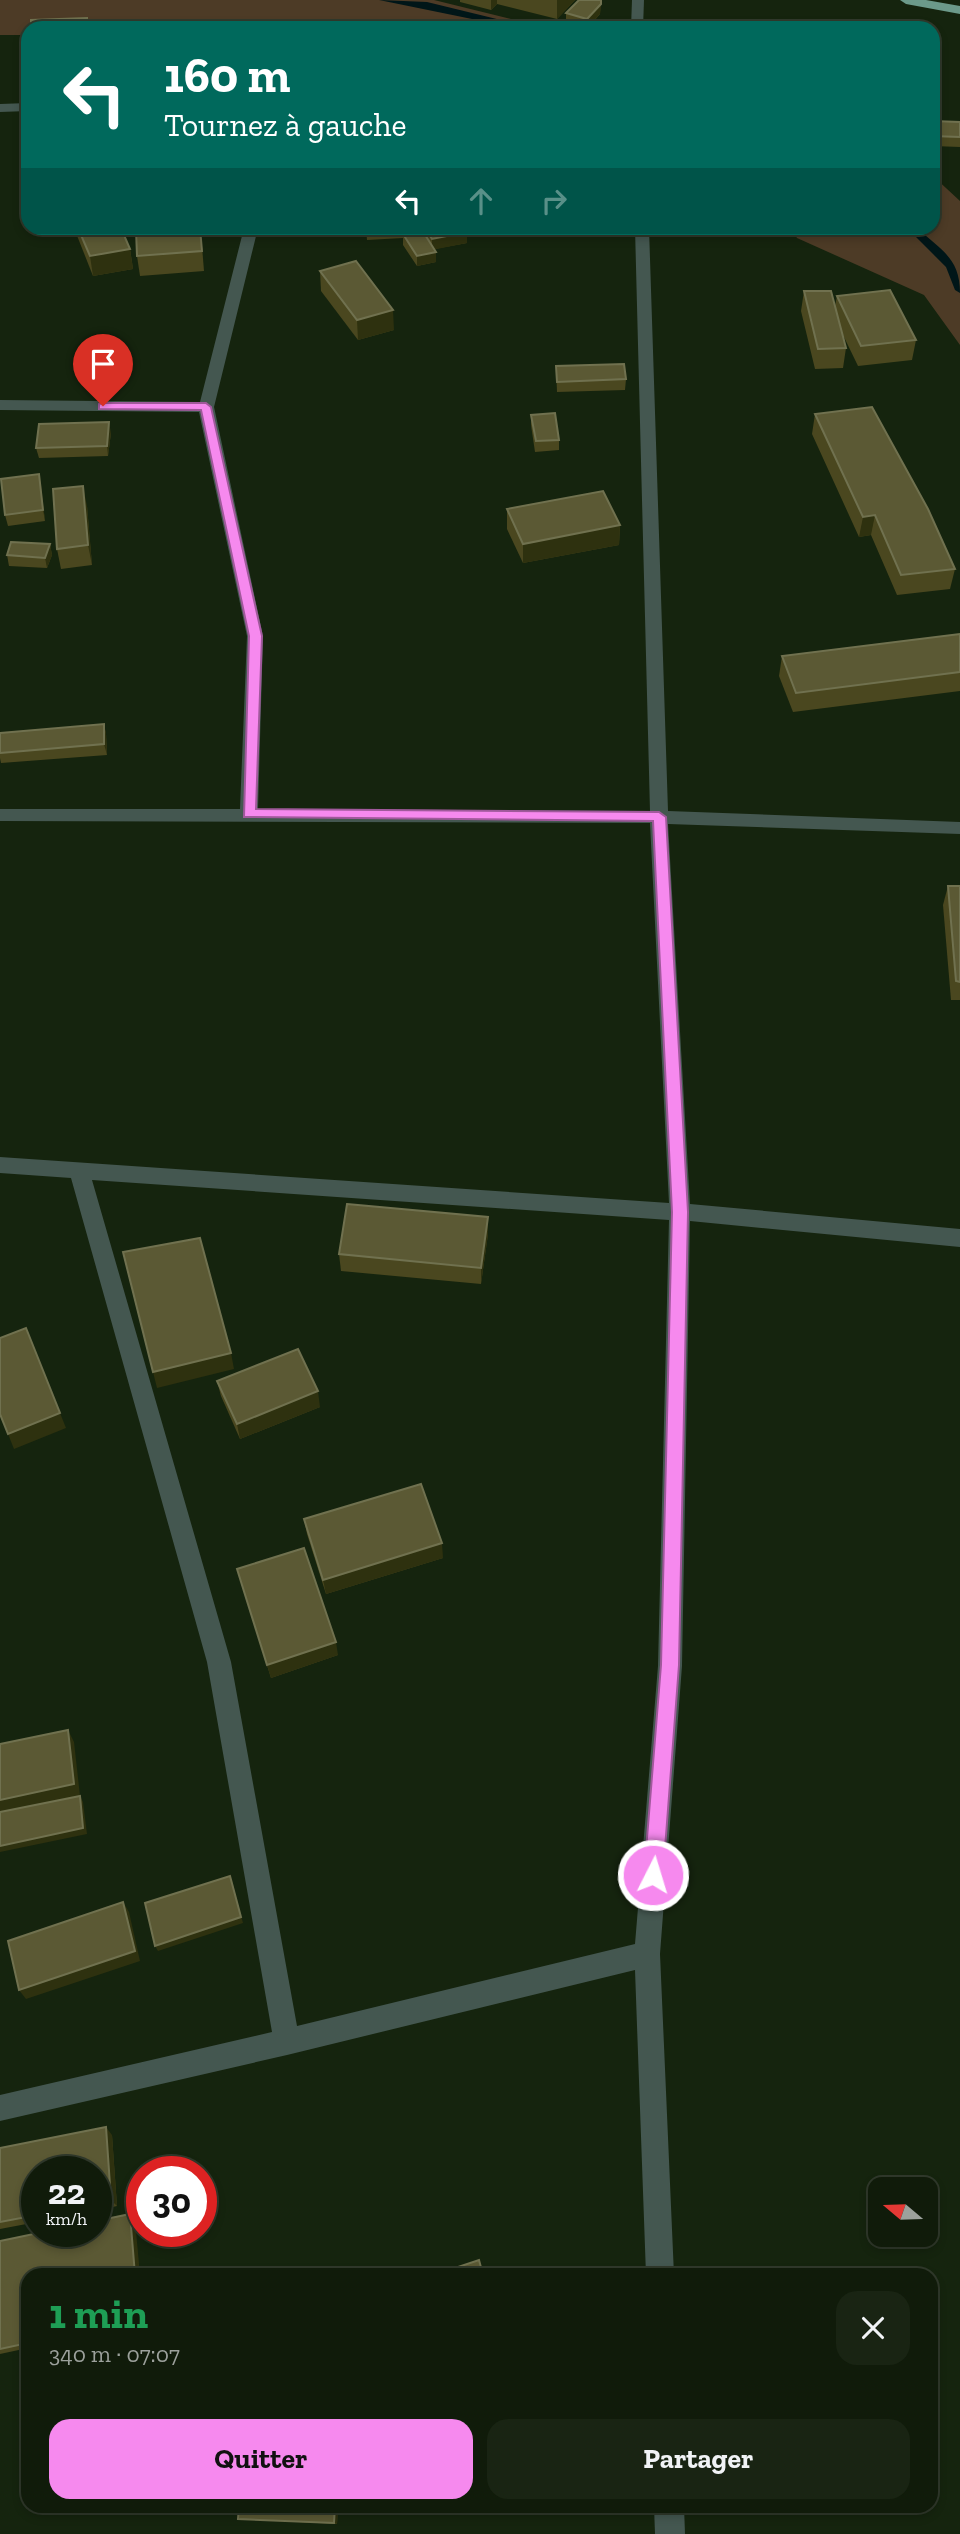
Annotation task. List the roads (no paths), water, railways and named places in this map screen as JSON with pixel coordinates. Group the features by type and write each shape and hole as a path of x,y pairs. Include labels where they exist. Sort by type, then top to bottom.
{"highway":[{"path":"906,0 960,10"}],"street":[{"path":"638,0 638,21"},
{"path":"0,108 21,107"},
{"path":"248,235 206,407 255,636 249,814"},
{"path":"642,235 659,817 680,1212 670,1665 647,1954 660,2268"},
{"path":"0,405 206,407"},
{"path":"0,815 659,817 960,828"},
{"path":"0,1165 680,1212 960,1238"},
{"path":"79,1170 219,1662 287,2042"},
{"path":"0,2108 287,2042 647,1954"},
{"path":"669,2513 670,2534"}],"waterway":[{"path":"384,0 427,5 497,21"},
{"path":"919,235 951,266 960,290"}]}
